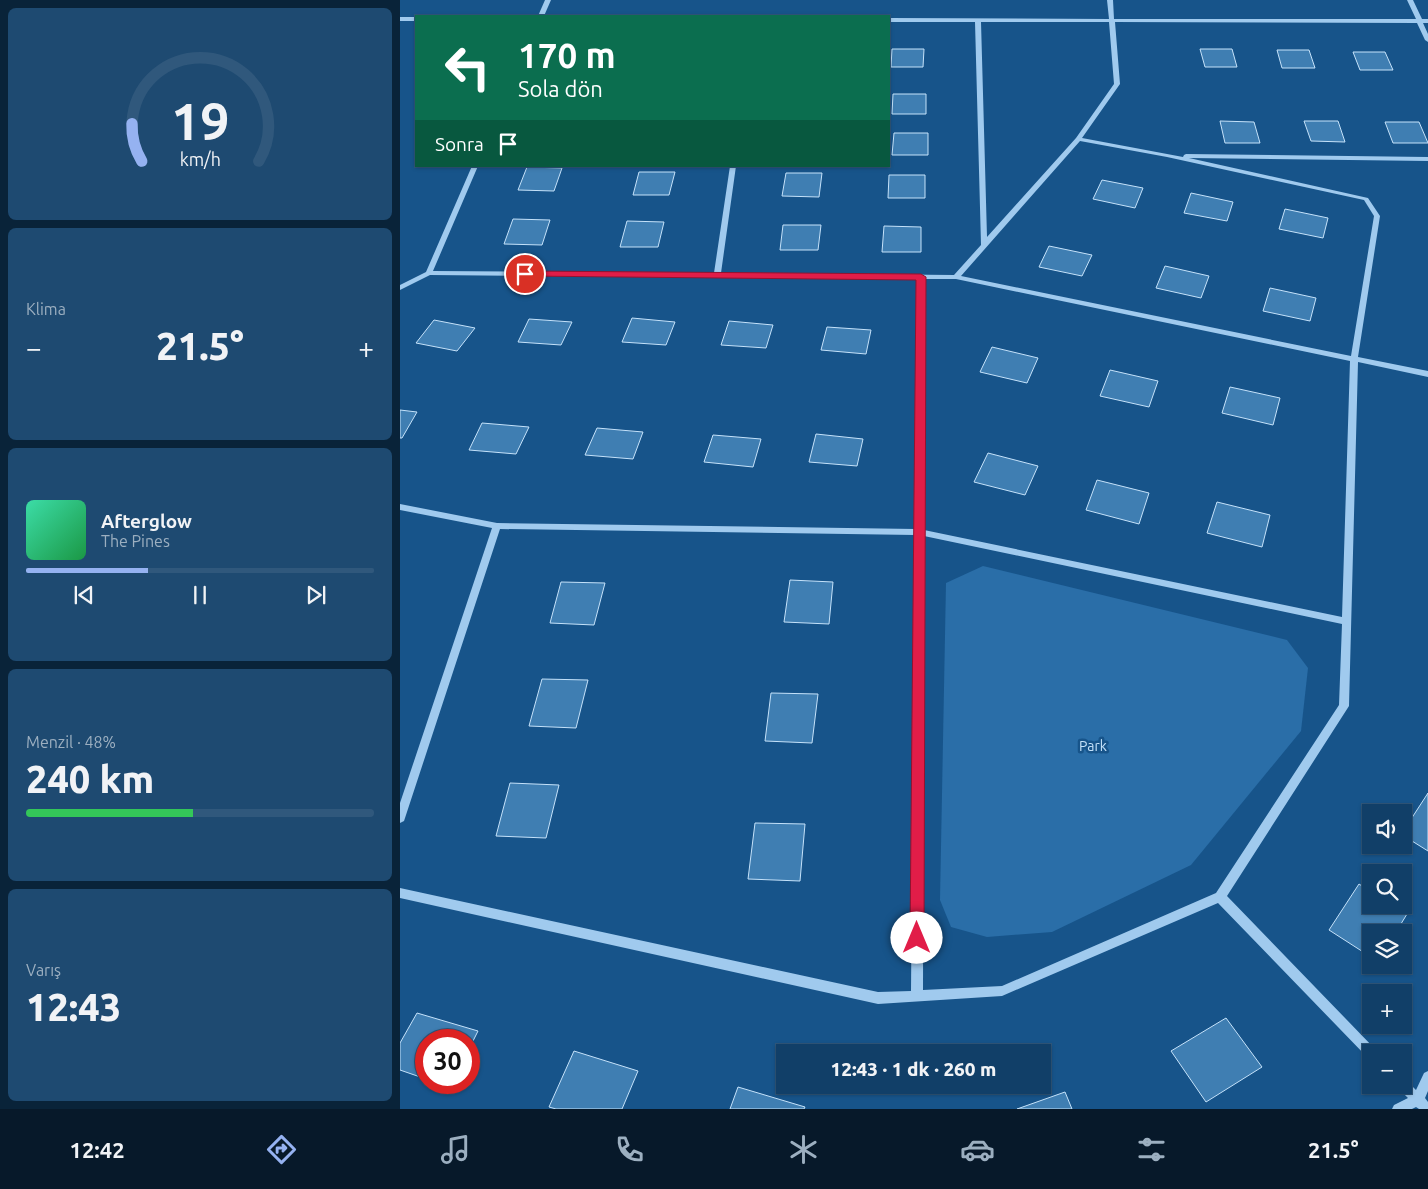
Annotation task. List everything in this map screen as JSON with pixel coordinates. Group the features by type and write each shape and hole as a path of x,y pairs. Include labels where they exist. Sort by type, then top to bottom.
{"street":[{"path":"541,15 548,0"},
{"path":"956,277 1078,139 1117,84 1110,0"},
{"path":"1410,0 1428,40"},
{"path":"400,19 415,19"},
{"path":"890,20 1428,21"},
{"path":"978,20 984,246"},
{"path":"400,893 878,998 1002,991 1220,897 1344,706 1354,359 1377,216 1366,199 1167,155 1078,139"},
{"path":"1167,155 1428,159"},
{"path":"429,273 475,167"},
{"path":"717,275 733,167"},
{"path":"400,288 429,273 956,277 1428,374"},
{"path":"917,996 921,277"},
{"path":"400,507 497,526 919,532 1346,621"},
{"path":"400,818 497,526"},
{"path":"1220,897 1362,1044"},
{"path":"1398,1109 1418,1100 1428,1077"},
{"path":"1412,1094 1427,1109"}],"green space":[{"name":"Park","path":"983,566 1287,640 1308,668 1301,731 1191,865 1052,932 987,937 951,927 940,900 946,583"}],"building":[{"path":"892,49 924,49 923,67 891,67"},
{"path":"1200,49 1232,49 1237,67 1205,67"},
{"path":"1277,50 1309,50 1315,68 1282,68"},
{"path":"1353,52 1385,52 1393,70 1360,70"},
{"path":"893,94 926,94 926,114 892,114"},
{"path":"1220,121 1254,122 1260,143 1225,143"},
{"path":"1304,121 1338,121 1345,142 1311,141"},
{"path":"1385,122 1419,122 1428,143 1393,143"},
{"path":"894,133 928,133 928,155 892,155"},
{"path":"527,167 562,168 554,191 518,190"},
{"path":"639,172 675,172 669,195 633,195"},
{"path":"786,173 822,173 819,197 782,196"},
{"path":"889,175 925,175 925,198 888,198"},
{"path":"1102,180 1143,188 1135,208 1093,199"},
{"path":"1191,193 1233,202 1227,221 1184,213"},
{"path":"1285,209 1328,218 1323,238 1279,229"},
{"path":"513,219 550,220 542,245 504,244"},
{"path":"627,221 664,222 658,247 620,247"},
{"path":"783,225 821,225 818,250 780,250"},
{"path":"884,226 921,227 921,252 882,252"},
{"path":"1049,246 1092,255 1082,276 1039,267"},
{"path":"1165,266 1209,276 1201,298 1156,288"},
{"path":"1270,288 1316,298 1310,321 1263,311"},
{"path":"632,318 675,322 666,345 622,342"},
{"path":"529,319 572,322 561,345 518,342"},
{"path":"434,320 475,328 457,351 416,343"},
{"path":"729,321 773,325 766,348 721,345"},
{"path":"827,327 871,330 866,354 821,350"},
{"path":"992,347 1038,358 1027,383 980,372"},
{"path":"1110,370 1158,381 1149,407 1100,396"},
{"path":"1230,387 1280,398 1273,425 1222,413"},
{"path":"400,410 417,412 402,438 400,438"},
{"path":"482,423 529,427 516,454 469,450"},
{"path":"597,428 643,432 633,459 585,455"},
{"path":"816,434 863,439 857,466 809,462"},
{"path":"713,435 761,439 753,467 704,462"},
{"path":"988,453 1038,466 1025,495 974,482"},
{"path":"1097,480 1149,493 1139,524 1086,510"},
{"path":"1217,502 1270,515 1262,547 1207,533"},
{"path":"790,580 833,582 829,624 784,622"},
{"path":"561,582 605,583 594,625 550,623"},
{"path":"542,679 588,680 576,728 529,726"},
{"path":"771,693 818,694 812,743 765,741"},
{"path":"510,783 559,785 546,838 496,836"},
{"path":"1428,793 1428,851 1412,841 1412,818"},
{"path":"755,823 805,824 800,881 748,879"},
{"path":"1359,884 1362,886 1362,914 1407,914 1401,924 1362,924 1362,951 1329,930"},
{"path":"417,1013 471,1029 415,1029 415,1075 400,1070 400,1043"},
{"path":"1226,1018 1262,1067 1206,1102 1171,1051"},
{"path":"574,1051 638,1071 622,1109 556,1109 549,1107"},
{"path":"738,1087 805,1107 804,1109 730,1109"},
{"path":"1065,1092 1072,1109 1017,1109"}],"route":[{"path":"525,274 921,277 917,938"}]}
